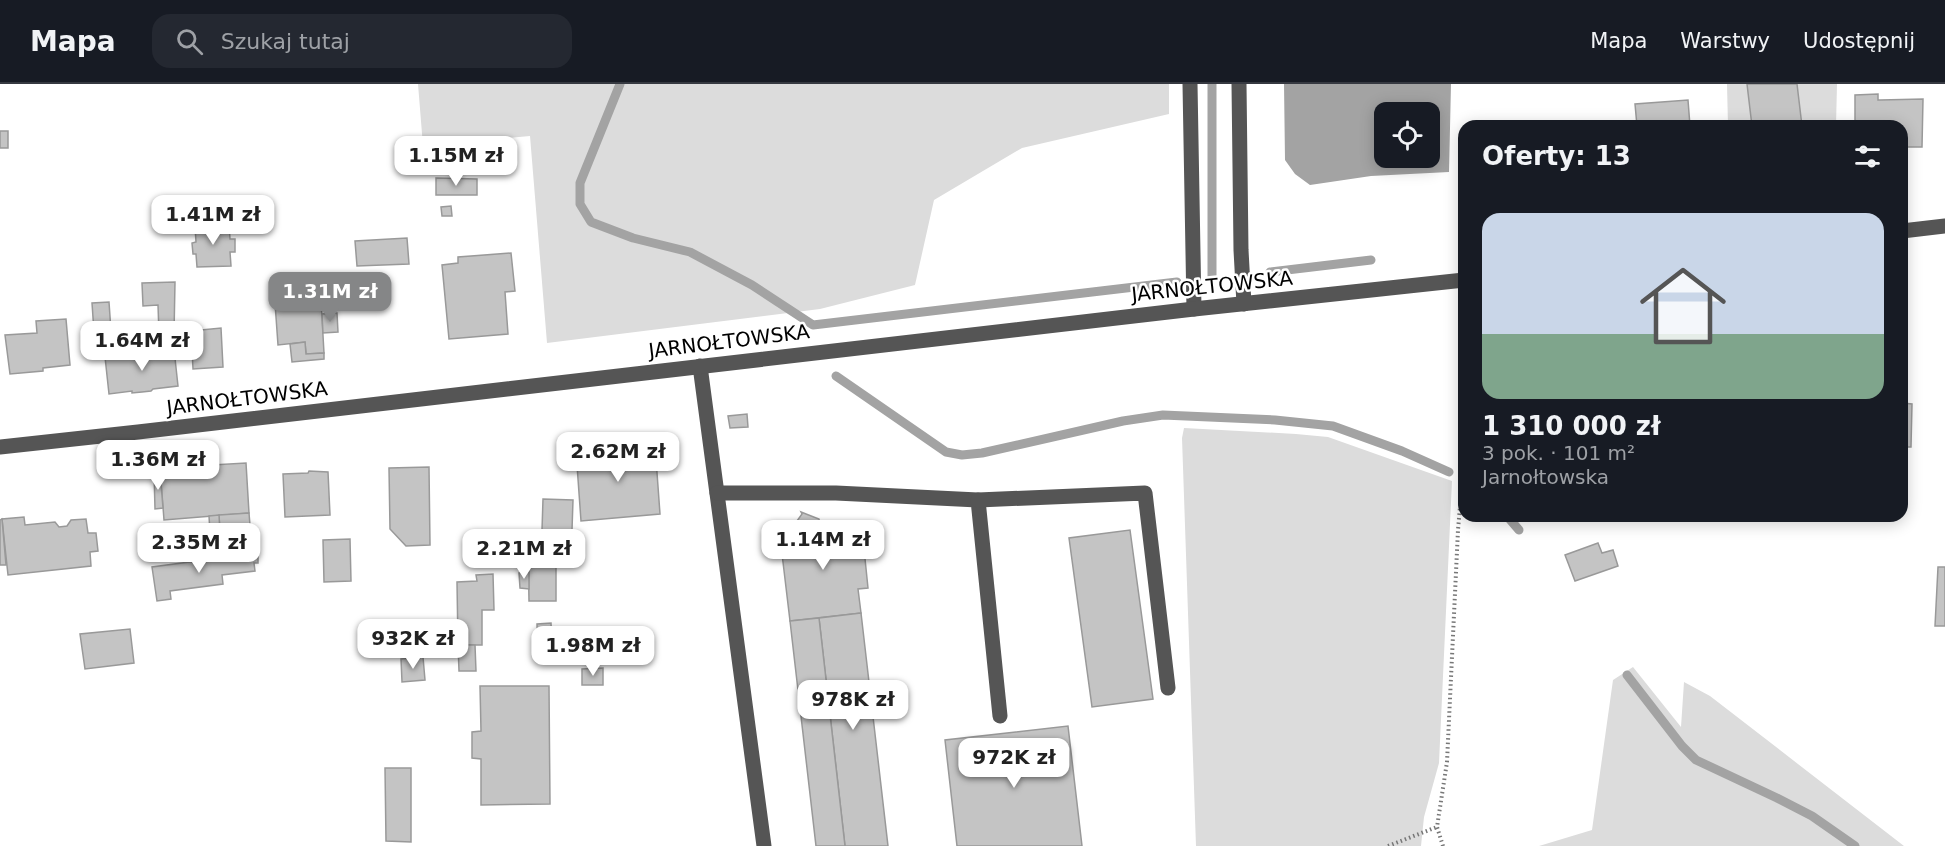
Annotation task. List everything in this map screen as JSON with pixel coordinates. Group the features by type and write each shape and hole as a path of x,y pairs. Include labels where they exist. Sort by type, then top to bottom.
{"street":[{"path":"1190,84 1194,309"},
{"path":"1239,84 1244,304"},
{"path":"1908,230 1945,226"},
{"name":"JARNOŁTOWSKA","path":"0,447 1458,281"},
{"path":"700,366 764,846"},
{"path":"717,493 836,494 978,500 1145,493 1168,688"},
{"path":"978,500 1000,716"}],"path":[{"path":"1443,846 1437,827 1448,762 1459,522"},
{"path":"1388,846 1437,827"}],"shaded area":[{"path":"418,84 1169,84 1169,114 1022,148 934,200 915,285 820,309 547,343 530,136 423,146"},
{"path":"1284,84 1451,84 1449,172 1371,176 1310,185 1295,174 1285,160"},
{"path":"1727,84 1837,84 1836,120 1728,120"},
{"path":"1184,428 1328,437 1452,481 1439,763 1424,817 1421,846 1196,846 1182,438"},
{"path":"1633,667 1681,727 1684,682 1710,696 1904,846 1539,846 1592,830 1613,680"}],"building":[{"path":"1747,84 1797,84 1801,120 1751,120"},
{"path":"1878,94 1878,100 1923,99 1922,147 1908,147 1908,120 1855,120 1855,95"},
{"path":"1688,100 1690,120 1636,120 1635,104"},
{"path":"0,131 8,131 8,148 0,148"},
{"path":"436,178 477,179 477,195 436,195"},
{"path":"451,206 452,216 442,216 441,207"},
{"path":"229,225 230,239 235,239 235,252 230,252 231,266 197,267 192,243 196,242 195,227"},
{"path":"407,238 409,264 357,266 355,241"},
{"path":"511,253 515,291 505,292 508,334 449,339 442,265 458,263 458,257"},
{"path":"175,282 174,334 159,334 158,305 143,306 142,283"},
{"path":"320,283 324,353 306,354 305,342 278,345 275,303 297,301 296,284"},
{"path":"109,302 111,331 94,332 92,303"},
{"path":"337,313 338,332 323,333 322,314"},
{"path":"66,319 70,365 43,368 43,371 10,374 5,335 37,333 36,321"},
{"path":"221,328 223,367 193,369 191,331"},
{"path":"134,334 135,339 163,334 164,350 128,355 125,335"},
{"path":"305,342 306,354 324,353 324,359 292,362 290,344"},
{"path":"174,349 178,386 151,391 109,394 105,357"},
{"path":"1908,404 1912,404 1911,447 1908,447"},
{"path":"747,414 748,427 730,428 728,416"},
{"path":"655,445 660,514 581,521 576,451"},
{"path":"246,463 249,513 164,520 160,468"},
{"path":"429,467 430,545 406,546 390,529 389,468"},
{"path":"309,471 328,472 330,515 285,517 283,474 308,473"},
{"path":"154,472 160,472 163,508 155,509"},
{"path":"543,499 573,500 572,530 542,530"},
{"path":"801,512 819,519 821,532 851,528 853,540 863,539 868,588 858,589 861,613 790,621 780,537 799,535 797,521"},
{"path":"249,513 252,549 221,551 219,515"},
{"path":"219,515 220,532 210,533 209,516"},
{"path":"24,517 25,525 55,522 59,527 67,526 71,520 86,519 88,533 96,533 98,551 90,552 91,566 8,575 2,519"},
{"path":"2,519 6,565 0,565 0,520"},
{"path":"1130,530 1153,699 1092,707 1069,538"},
{"path":"350,539 351,581 324,582 323,540"},
{"path":"556,542 556,601 529,601 528,543"},
{"path":"1598,543 1602,553 1613,550 1618,566 1575,581 1565,555"},
{"path":"258,553 258,563 254,563 255,571 222,575 223,584 170,591 171,599 157,601 152,567"},
{"path":"1938,567 1945,567 1945,626 1935,626"},
{"path":"529,572 529,589 520,588 519,573"},
{"path":"493,574 494,610 482,610 482,645 458,645 457,582 477,581 476,575"},
{"path":"861,613 888,846 845,846 819,618"},
{"path":"819,618 845,846 816,846 790,621"},
{"path":"551,623 552,647 562,647 561,632 577,631 578,658 538,658 537,624"},
{"path":"130,629 134,663 85,669 80,634"},
{"path":"458,645 475,645 476,671 459,671"},
{"path":"423,657 425,680 402,682 401,659"},
{"path":"603,668 603,685 582,685 582,669"},
{"path":"480,686 549,686 550,804 481,805 481,759 472,758 472,732 481,731"},
{"path":"1068,726 1082,846 957,846 945,740"},
{"path":"385,768 411,768 411,842 386,841"}],"waterway":[{"path":"620,84 580,183 580,204 591,222 633,238 690,252 752,285 813,325 1177,282"},
{"path":"1212,84 1212,278"},
{"path":"1270,272 1371,260"},
{"path":"836,376 946,452 962,455 982,453 1123,421 1163,415 1275,420 1333,426 1402,451 1449,472"},
{"path":"1512,522 1519,530"},
{"path":"1627,675 1682,746 1696,760 1812,816 1855,846"}]}
